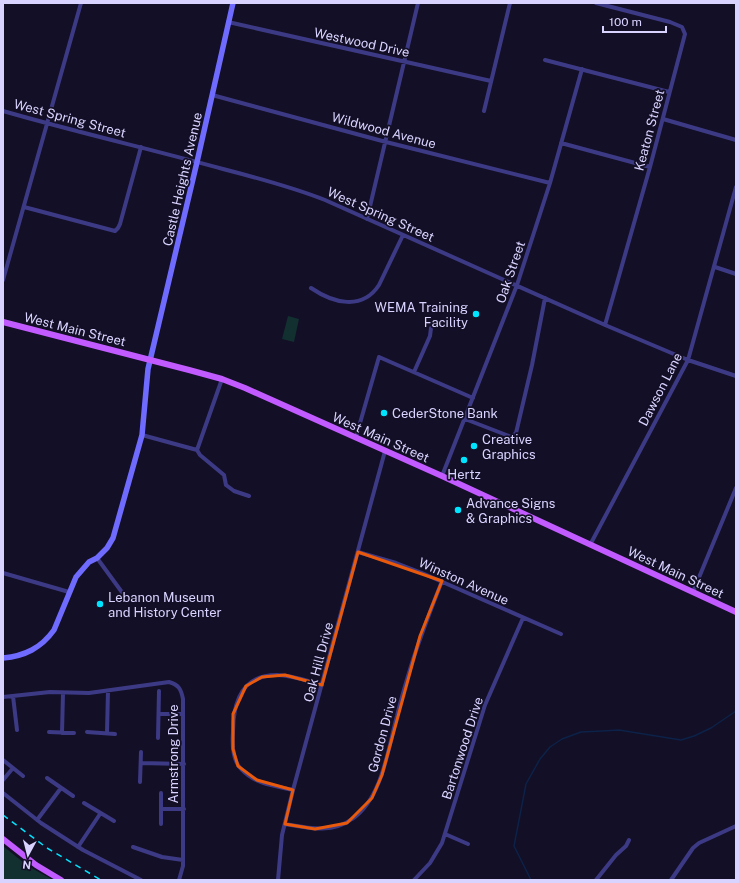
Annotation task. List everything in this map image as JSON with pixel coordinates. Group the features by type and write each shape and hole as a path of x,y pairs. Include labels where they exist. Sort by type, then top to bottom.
{"main road":[{"name":"West Main Street","path":"3,322 150,359 222,379 263,395 736,612"},
{"path":"3,839 36,865 61,880"}],"street":[{"path":"3,280 81,3"},
{"name":"Castle Heights Avenue","path":"3,658 25,654 44,642 54,630 76,577 89,562 97,558 108,548 113,538 142,435 146,382 150,359 233,3"},
{"path":"367,219 418,3"},
{"path":"484,111 510,3"},
{"name":"Keaton Street","path":"596,3 670,22 682,27 685,30 685,40 669,92 650,167 605,325"},
{"name":"Westwood Drive","path":"228,22 491,81"},
{"path":"545,60 669,92"},
{"name":"Oak Street","path":"442,476 517,285 550,182 582,69"},
{"name":"Wildwood Avenue","path":"212,95 386,142 550,182"},
{"name":"West Spring Street","path":"3,111 305,192 605,325 688,360 735,374"},
{"path":"663,119 736,140"},
{"path":"561,143 650,167"},
{"path":"24,207 115,231 120,224 141,147"},
{"name":"Dawson Lane","path":"590,545 688,360 736,187"},
{"path":"731,205 736,206"},
{"path":"311,288 327,297 343,302 356,301 366,298 375,291 379,285 403,235"},
{"path":"715,267 736,274"},
{"path":"465,419 511,437 516,434 532,365 545,298"},
{"path":"414,372 430,336 431,328"},
{"path":"356,437 379,357 473,398"},
{"path":"197,450 222,379"},
{"path":"142,435 197,450 200,455 224,475 226,485 234,491 249,496"},
{"name":"Oak Hill Drive","path":"278,880 280,849 293,790 385,451"},
{"path":"693,592 736,488"},
{"name":"Winston Avenue","path":"358,552 396,563 442,581 561,634"},
{"path":"97,558 124,595"},
{"path":"3,573 69,592"},
{"name":"Gordon Drive","path":"285,824 315,829 338,827 353,819 367,805 382,775 397,713 420,636 442,581"},
{"name":"Bartonwood Drive","path":"414,880 430,863 442,843 485,705 523,618"},
{"path":"293,790 256,780 238,766 235,760 233,738 233,714 235,706 238,698 246,686 262,677 285,675 322,685"},
{"name":"Armstrong Drive","path":"3,697 50,692 89,693 169,682 176,684 180,688 183,699 184,809 183,860 182,873 179,880"},
{"path":"107,733 108,691"},
{"path":"158,738 159,691"},
{"path":"62,733 63,693"},
{"path":"14,696 17,730"},
{"path":"159,714 183,714"},
{"path":"49,732 74,733"},
{"path":"88,732 115,734"},
{"path":"140,752 140,782"},
{"path":"3,760 23,776"},
{"path":"141,763 184,764"},
{"path":"3,780 13,768"},
{"path":"47,778 73,796"},
{"path":"37,820 61,788"},
{"path":"3,793 37,820 78,847 141,880"},
{"path":"161,793 161,824"},
{"path":"84,803 100,814 114,821"},
{"path":"161,809 184,809"},
{"path":"78,847 100,814"},
{"path":"671,880 693,848 699,843 736,826"},
{"path":"445,834 468,844"},
{"path":"596,880 616,855 626,846 629,840"},
{"path":"133,846 162,857 183,860"}],"highlighted area":[{"path":"358,552 442,581 420,636 382,775 372,798 347,823 315,829 285,824 293,790 257,780 238,766 233,749 233,714 246,686 262,677 285,675 322,685"}],"green space":[{"path":"288,316 299,319 294,342 282,339"},
{"path":"3,846 28,866 53,880 3,880"}],"waterway":[{"path":"531,880 514,846 526,784 540,759 550,747 562,739 581,732 619,730 681,740 711,728 736,711"}],"railway":[{"path":"3,815 47,848 101,880"}],"place":[{"name":"WEMA Training Facility","path":"476,314"},
{"name":"CederStone Bank","path":"384,413"},
{"name":"Creative Graphics","path":"474,446"},
{"name":"Hertz","path":"464,460"},
{"name":"Advance Signs & Graphics","path":"458,510"},
{"name":"Lebanon Museum and History Center","path":"100,604"}]}
